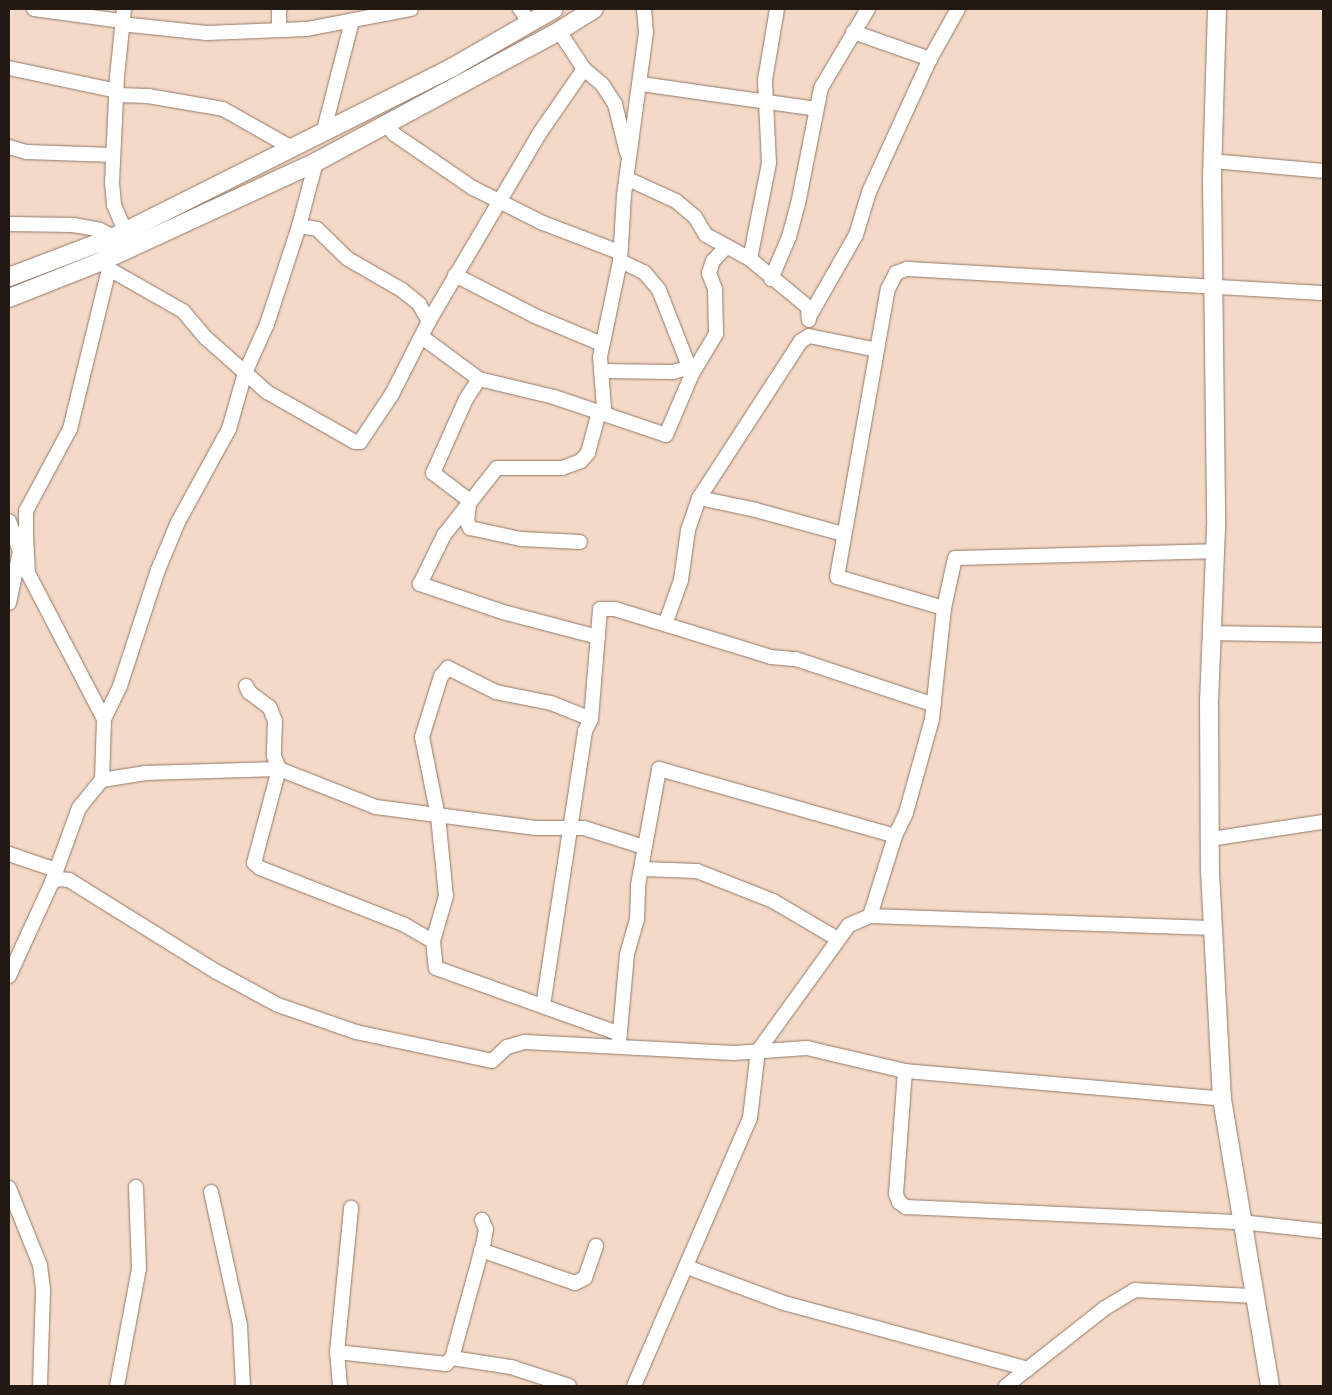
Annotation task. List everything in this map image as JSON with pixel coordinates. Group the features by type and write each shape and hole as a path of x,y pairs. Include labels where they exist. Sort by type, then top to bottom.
{"street":[{"path":"34,9 122,18 207,33 307,29 357,16 412,9"},
{"path":"279,9 279,29"},
{"path":"9,277 119,234 453,67 525,16 554,9"},
{"path":"9,298 105,265 316,162 559,31 594,9"},
{"path":"598,637 503,612 420,584 444,535 497,468 562,468 581,461 588,453 599,412 604,408 602,344 619,256 629,161 641,84 646,32 644,9"},
{"path":"750,259 770,163 765,80 777,9"},
{"path":"771,279 789,237 798,204 821,88 868,9"},
{"path":"809,317 856,235 869,192 930,59 958,9"},
{"path":"1217,9 1212,161 1215,550 1212,633 1210,839 1212,928 1222,1100 1270,1386"},
{"path":"324,130 357,16"},
{"path":"119,234 114,204 113,155 122,18"},
{"path":"559,31 584,69 602,84 615,104 629,161"},
{"path":"853,32 930,59"},
{"path":"9,68 117,93 148,96 223,109 292,148"},
{"path":"105,265 182,311 206,338 228,354 267,392 354,442 360,442 392,394 455,274 539,134 584,69"},
{"path":"641,84 766,104 816,109"},
{"path":"386,124 394,134 473,188 543,224 619,256 644,272 659,290 678,333 680,348 691,371"},
{"path":"9,147 27,152 113,155"},
{"path":"1212,161 1323,172"},
{"path":"9,976 54,876 79,808 102,780 104,719 120,686 158,570 178,522 223,442 245,372 268,324 300,226 316,162"},
{"path":"628,179 676,201 695,217 706,235 725,248 750,259 771,279 808,307 809,336"},
{"path":"9,224 73,225 119,234"},
{"path":"300,226 316,229 348,259 402,290 419,304 429,321"},
{"path":"422,338 479,379 554,397 666,435 691,371 716,334 714,289 709,273 713,261 725,248"},
{"path":"9,603 24,555 26,511 70,429 105,265"},
{"path":"944,608 837,577 843,534 888,289 896,273 907,269 1213,290 1323,293"},
{"path":"455,274 535,316 602,344"},
{"path":"666,622 681,580 688,530 699,498 801,341 809,336 877,350"},
{"path":"602,371 691,371"},
{"path":"470,501 433,473 466,399 479,379"},
{"path":"699,498 756,510 843,534"},
{"path":"470,501 467,522 470,528 521,539 580,542"},
{"path":"9,521 24,555 28,573 104,719"},
{"path":"870,916 895,836 906,813 934,704 944,608 955,558 961,556 1215,550"},
{"path":"543,1006 585,731 591,719 600,609 615,609 666,622 771,657 796,659 934,704"},
{"path":"1212,633 1323,635"},
{"path":"591,719 551,703 496,692 448,668 437,684 422,737 438,816 446,896 433,941 436,968 620,1034"},
{"path":"246,686 249,692 270,708 275,721 274,756 279,769 254,863 260,868 403,924 433,941"},
{"path":"102,780 145,773 279,769 376,807 438,816 571,830 584,828 644,847"},
{"path":"619,1048 628,954 637,920 644,847 658,769 895,836"},
{"path":"1210,839 1323,822"},
{"path":"9,854 59,879 69,880 217,972 278,1006 356,1032 492,1061 506,1047 526,1042 619,1048 758,1051 807,1048 905,1071 1222,1100"},
{"path":"642,869 697,871 773,901 836,938"},
{"path":"631,1386 687,1267 750,1118 758,1051 781,1023 836,938 849,925 870,916 1212,928"},
{"path":"905,1071 896,1194 900,1202 906,1207 1241,1222 1323,1231"},
{"path":"117,1386 140,1269 136,1187"},
{"path":"9,1188 40,1265 43,1291 40,1386"},
{"path":"211,1192 240,1325 243,1386"},
{"path":"340,1386 336,1352 350,1208"},
{"path":"336,1352 446,1364 452,1358 481,1250 486,1229 482,1220"},
{"path":"481,1250 576,1283 585,1278 596,1246"},
{"path":"687,1267 784,1303 1028,1369"},
{"path":"1006,1386 1105,1308 1135,1290 1254,1296"},
{"path":"452,1358 511,1367 569,1386"}]}
